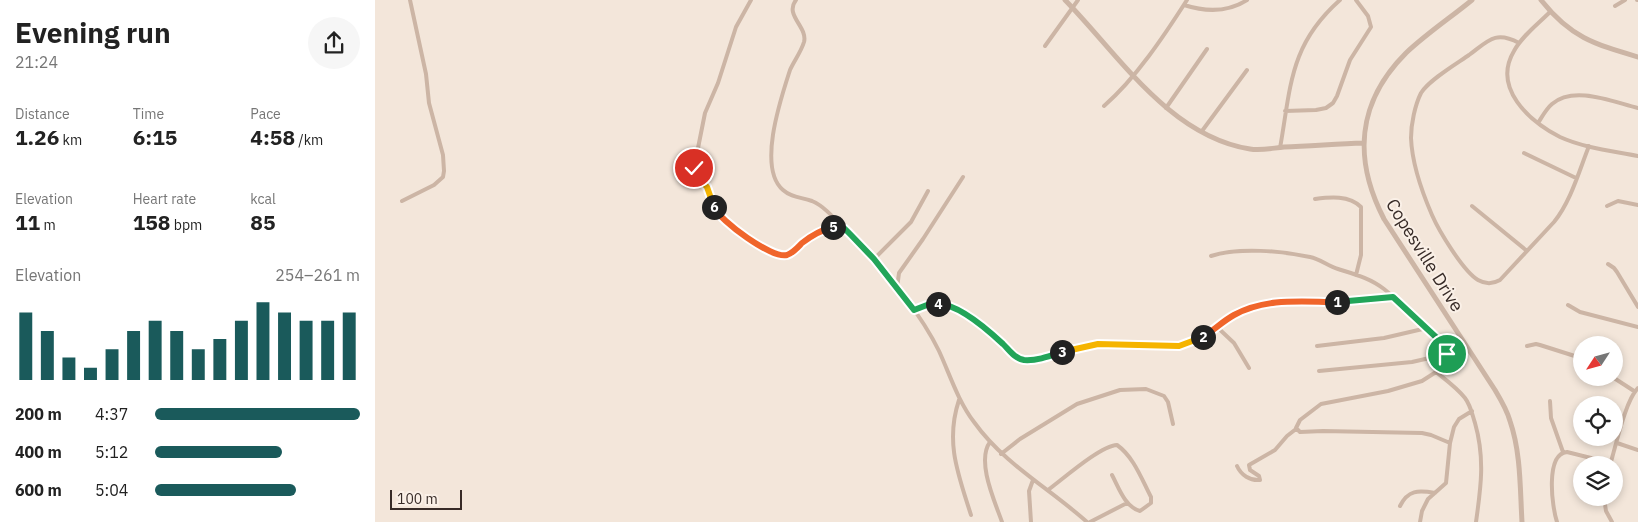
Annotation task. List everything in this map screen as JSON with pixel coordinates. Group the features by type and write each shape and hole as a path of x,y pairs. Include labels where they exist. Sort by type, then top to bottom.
{"street":[{"path":"402,200 434,185 443,177 444,171 443,155 429,103 426,74 410,0"},
{"path":"751,0 736,27 718,83 703,117 694,171 707,187 718,213 747,237 777,254 788,254 808,239 826,229 835,227 845,229"},
{"path":"796,0 793,7 793,15 802,30 804,42 790,71 774,124 771,146 774,178 777,184 794,197 814,202 828,211 874,259 914,310 939,351 959,400 969,416 1001,454 1024,474 1048,490 1088,522 1127,503"},
{"path":"1065,0 1134,76 1166,108 1202,132 1221,141 1251,150 1363,142"},
{"path":"1045,46 1078,0"},
{"path":"1104,106 1134,76 1187,0"},
{"path":"1184,4 1202,10 1221,10 1234,7 1247,0"},
{"path":"1280,148 1285,111 1299,54 1323,15 1340,0"},
{"path":"1285,111 1326,108 1335,100 1350,60 1371,27 1368,16 1356,0"},
{"name":"Copesville Drive","path":"1472,0 1411,49 1392,70 1369,112 1363,142 1365,168 1377,205 1384,219 1495,390 1511,422 1518,463 1522,522"},
{"path":"1541,0 1563,25 1583,38 1638,57"},
{"path":"1615,6 1625,0"},
{"path":"1550,12 1519,44 1509,62 1508,82 1515,100 1538,123 1561,137 1589,146 1638,156"},
{"path":"1519,44 1506,37 1493,38 1428,85 1419,97 1411,138 1419,177 1432,215 1459,260 1469,272 1484,282 1496,282 1505,276 1559,216 1589,146"},
{"path":"1166,108 1207,49"},
{"path":"1202,132 1247,70"},
{"path":"1538,123 1550,105 1563,97 1574,94 1638,108"},
{"path":"1524,153 1576,178"},
{"path":"897,288 899,273 963,177"},
{"path":"874,259 911,222 928,191"},
{"path":"1315,199 1345,198 1359,204 1361,207 1361,255 1356,275"},
{"path":"1607,206 1618,201 1638,205"},
{"path":"1472,206 1527,251"},
{"path":"1211,256 1225,252 1271,251 1311,257 1334,268 1371,280 1393,297 1438,339 1453,349"},
{"path":"1608,264 1614,268 1638,307"},
{"path":"914,310 927,305 938,304 957,308 999,341 1011,354 1024,360 1034,360 1098,344 1179,346 1201,338 1240,312 1277,302 1294,300 1338,302 1393,297"},
{"path":"1568,305 1580,312 1638,327"},
{"path":"1217,327 1234,343 1249,368"},
{"path":"1317,346 1384,338 1427,328"},
{"path":"1237,466 1243,475 1260,480 1259,476 1250,470 1249,465 1275,450 1296,429 1300,420 1321,404 1388,391 1422,381 1436,372 1447,354 1462,341"},
{"path":"1527,346 1540,344 1573,355"},
{"path":"1319,371 1412,362 1447,354"},
{"path":"1436,372 1455,387 1464,397 1472,411 1481,450 1482,466 1476,522"},
{"path":"1623,383 1636,389 1623,422"},
{"path":"1001,454 1020,439 1077,404 1116,390 1146,389 1164,396 1167,400 1173,424"},
{"path":"959,400 954,417 952,444 958,473 971,515"},
{"path":"1550,401 1551,418 1563,452"},
{"path":"1420,522 1425,504 1446,483 1450,443 1456,423 1472,411"},
{"path":"1296,429 1300,432 1421,433 1450,443"},
{"path":"990,442 985,451 986,468 989,485 1001,522"},
{"path":"1048,490 1097,454 1117,445 1132,461 1152,500 1140,511 1132,508 1127,503 1112,475"},
{"path":"1623,445 1638,450"},
{"path":"1563,452 1582,456"},
{"path":"1557,522 1553,504 1553,470 1557,459 1563,452"},
{"path":"1031,522 1029,491 1033,480"},
{"path":"1400,506 1409,493 1423,491 1435,493"},
{"path":"1605,506 1612,522"}],"route":[{"path":"694,168 695,174 707,187 715,210 738,231 769,251 786,255 820,232 835,227 845,229 874,259 914,310 932,304 945,304 957,308 1004,345 1011,354 1024,360 1034,360 1098,344 1179,346 1201,338 1233,315 1248,309 1277,302 1294,300 1338,302 1393,297 1438,339 1453,349 1447,354"}]}
